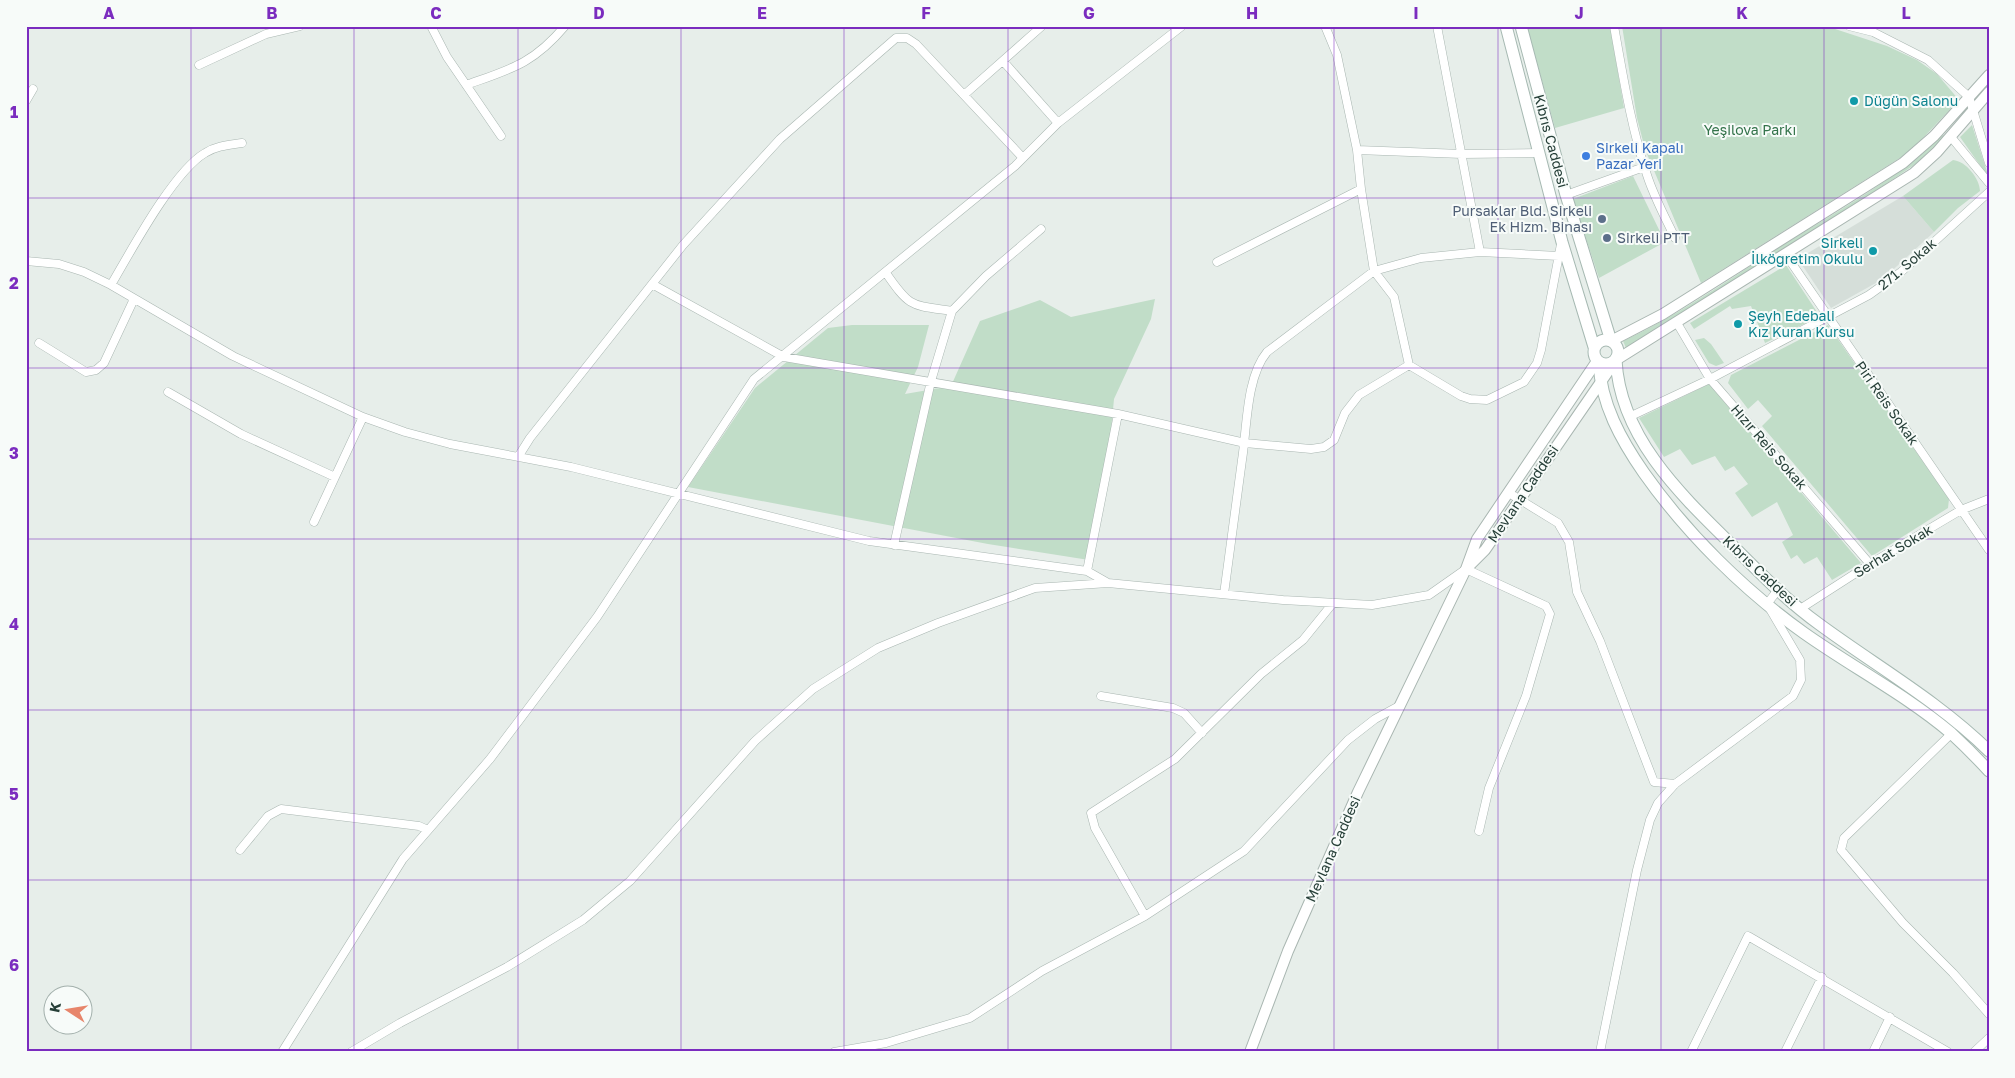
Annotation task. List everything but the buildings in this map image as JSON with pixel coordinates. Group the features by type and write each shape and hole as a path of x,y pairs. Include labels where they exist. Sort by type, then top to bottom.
{"main road":[{"path":"1506,26 1562,242 1594,347 1594,355 1598,362 1600,382 1609,412 1627,447 1661,497 1732,572 1767,604 1804,633 1951,734 1989,770"},
{"name":"Kıbrıs Caddesi","path":"1521,26 1566,195 1611,341"},
{"path":"1594,347 1599,342 1611,341 1618,349 1616,360 1610,364 1598,362"},
{"name":"Kıbrıs Caddesi","path":"1616,360 1618,382 1629,417 1642,441 1670,481 1777,591 1950,715 1989,751"}],"street":[{"path":"199,65 266,34 300,26"},
{"path":"432,26 447,57 501,136"},
{"path":"466,85 522,64 548,46 565,26"},
{"path":"964,95 1042,26"},
{"path":"282,1052 403,859 490,759 597,617 754,380 1023,158 1058,123 1182,26"},
{"path":"1325,26 1338,55 1357,150 1360,189 1374,271 1394,297 1409,365 1470,399 1487,400 1524,382 1537,363 1562,242"},
{"path":"1437,26 1480,252"},
{"path":"1614,26 1629,106 1644,167 1652,190 1675,238"},
{"path":"1849,26 1873,32 1928,60 1969,98 1989,163"},
{"path":"1866,26 1873,32"},
{"path":"518,457 530,438 683,245 780,139 896,38 907,38 916,44 1023,158"},
{"path":"1002,61 1058,123"},
{"path":"1611,341 1644,325 1686,300 1903,163 1934,136 1989,75"},
{"path":"26,101 32,89"},
{"name":"Mevlana Caddesi","path":"1250,1052 1288,951 1399,706 1427,653 1466,569 1481,555 1616,360 1914,173 1951,137 1988,92"},
{"path":"1951,137 1989,183"},
{"path":"111,285 153,215 193,162 217,147 242,143"},
{"path":"1357,150 1462,154 1540,153"},
{"path":"1566,195 1644,167"},
{"path":"1217,262 1360,189"},
{"name":"271. Sokak","path":"1629,417 1710,379 1828,318 1901,272 1989,192"},
{"path":"894,545 932,381 952,311 986,276 1041,229"},
{"path":"1224,594 1255,377 1263,357 1271,348 1374,271 1421,258 1480,252 1559,256"},
{"name":"Piri Reis Sokak","path":"1786,255 1989,550"},
{"path":"26,261 59,264 111,285 233,356 363,418 450,444 571,467 679,495 894,545 1087,571 1108,583"},
{"path":"886,273 902,297 914,305 952,311"},
{"path":"652,284 784,356 1118,414 1245,443 1311,449 1324,447 1334,440 1345,413 1359,395 1409,365"},
{"path":"39,344 86,372 96,370 104,363 134,299"},
{"name":"Hızır Reis Sokak","path":"1677,323 1710,379 1870,564"},
{"path":"351,1052 400,1023 507,968 583,920 630,881 755,742 813,689 878,648 938,623 1035,588 1108,583 1372,605 1429,595 1466,569 1477,539 1598,362"},
{"path":"168,392 241,434 335,477"},
{"path":"1087,571 1118,414"},
{"path":"314,522 363,418"},
{"path":"1509,493 1558,523 1568,542 1576,592 1600,642 1654,782 1675,784"},
{"name":"Serhat Sokak","path":"1800,609 1870,564 1961,510 1989,499"},
{"path":"1466,569 1546,606 1550,614 1526,696 1489,788 1479,831"},
{"path":"1600,1052 1601,1036 1617,975 1637,870 1650,820 1658,803 1675,784 1793,696 1801,680 1800,660 1767,604 1777,591"},
{"path":"1145,916 1095,828 1091,813 1175,759 1261,674 1303,640 1333,603"},
{"path":"1101,696 1173,708 1184,713 1202,733"},
{"path":"834,1052 886,1043 970,1018 1042,970 1145,916 1244,851 1348,740 1375,719 1399,706"},
{"path":"1951,734 1844,838 1841,850 1903,923 1953,973 1989,1014"},
{"path":"240,850 268,816 281,810 419,826 428,830"},
{"path":"1691,1052 1748,936 1948,1052"},
{"path":"1785,1052 1822,978"},
{"path":"1873,1052 1890,1017"},
{"path":"1974,1052 1989,1038"}],"shaded area":[{"path":"1903,196 1934,232 1883,279 1831,308 1798,259"}],"green space":[{"path":"1527,26 1610,26 1624,108 1555,128"},
{"name":"Yeşilova Parkı","path":"1622,26 1829,27 1887,46 1917,60 1937,74 1959,100 1903,156 1701,283 1645,149 1637,118"},
{"path":"1972,125 1989,178 1960,137"},
{"path":"1943,135 1945,136 1917,163 1856,204 1626,348 1623,341 1685,308 1866,194 1906,166"},
{"path":"1953,160 1963,164 1971,171 1978,181 1980,191 1958,208 1934,232 1903,196"},
{"path":"1633,176 1665,242 1599,278 1573,199"},
{"path":"1786,265 1817,312 1814,319 1765,343 1751,306 1732,309 1730,306 1694,329 1690,323"},
{"path":"1155,299 1151,319 1114,399 1107,473 1089,560 988,544 688,487 755,388 828,328 852,325 929,325 918,367 905,394 951,386 980,321 1040,300 1071,317"},
{"path":"1828,325 1949,499 1948,508 1872,556 1762,426 1772,416 1758,400 1748,409 1728,383 1731,375"},
{"path":"1704,338 1711,344 1724,363 1716,366 1709,363 1695,340"},
{"path":"1709,384 1861,563 1832,580 1817,557 1804,564 1797,555 1791,559 1782,542 1793,535 1777,502 1752,517 1735,493 1748,484 1734,466 1725,471 1715,456 1692,465 1680,449 1664,457 1639,418"}],"place":[{"name":"Düğün Salonu","path":"1854,101"},
{"name":"Sirkeli Kapalı Pazar Yeri","path":"1586,156"},
{"name":"Pursaklar Bld. Sirkeli Ek Hizm. Binası","path":"1602,219"},
{"name":"Sirkeli PTT","path":"1607,238"},
{"name":"Sirkeli İlköğretim Okulu","path":"1873,251"},
{"name":"Şeyh Edebali Kız Kuran Kursu","path":"1738,324"}]}
